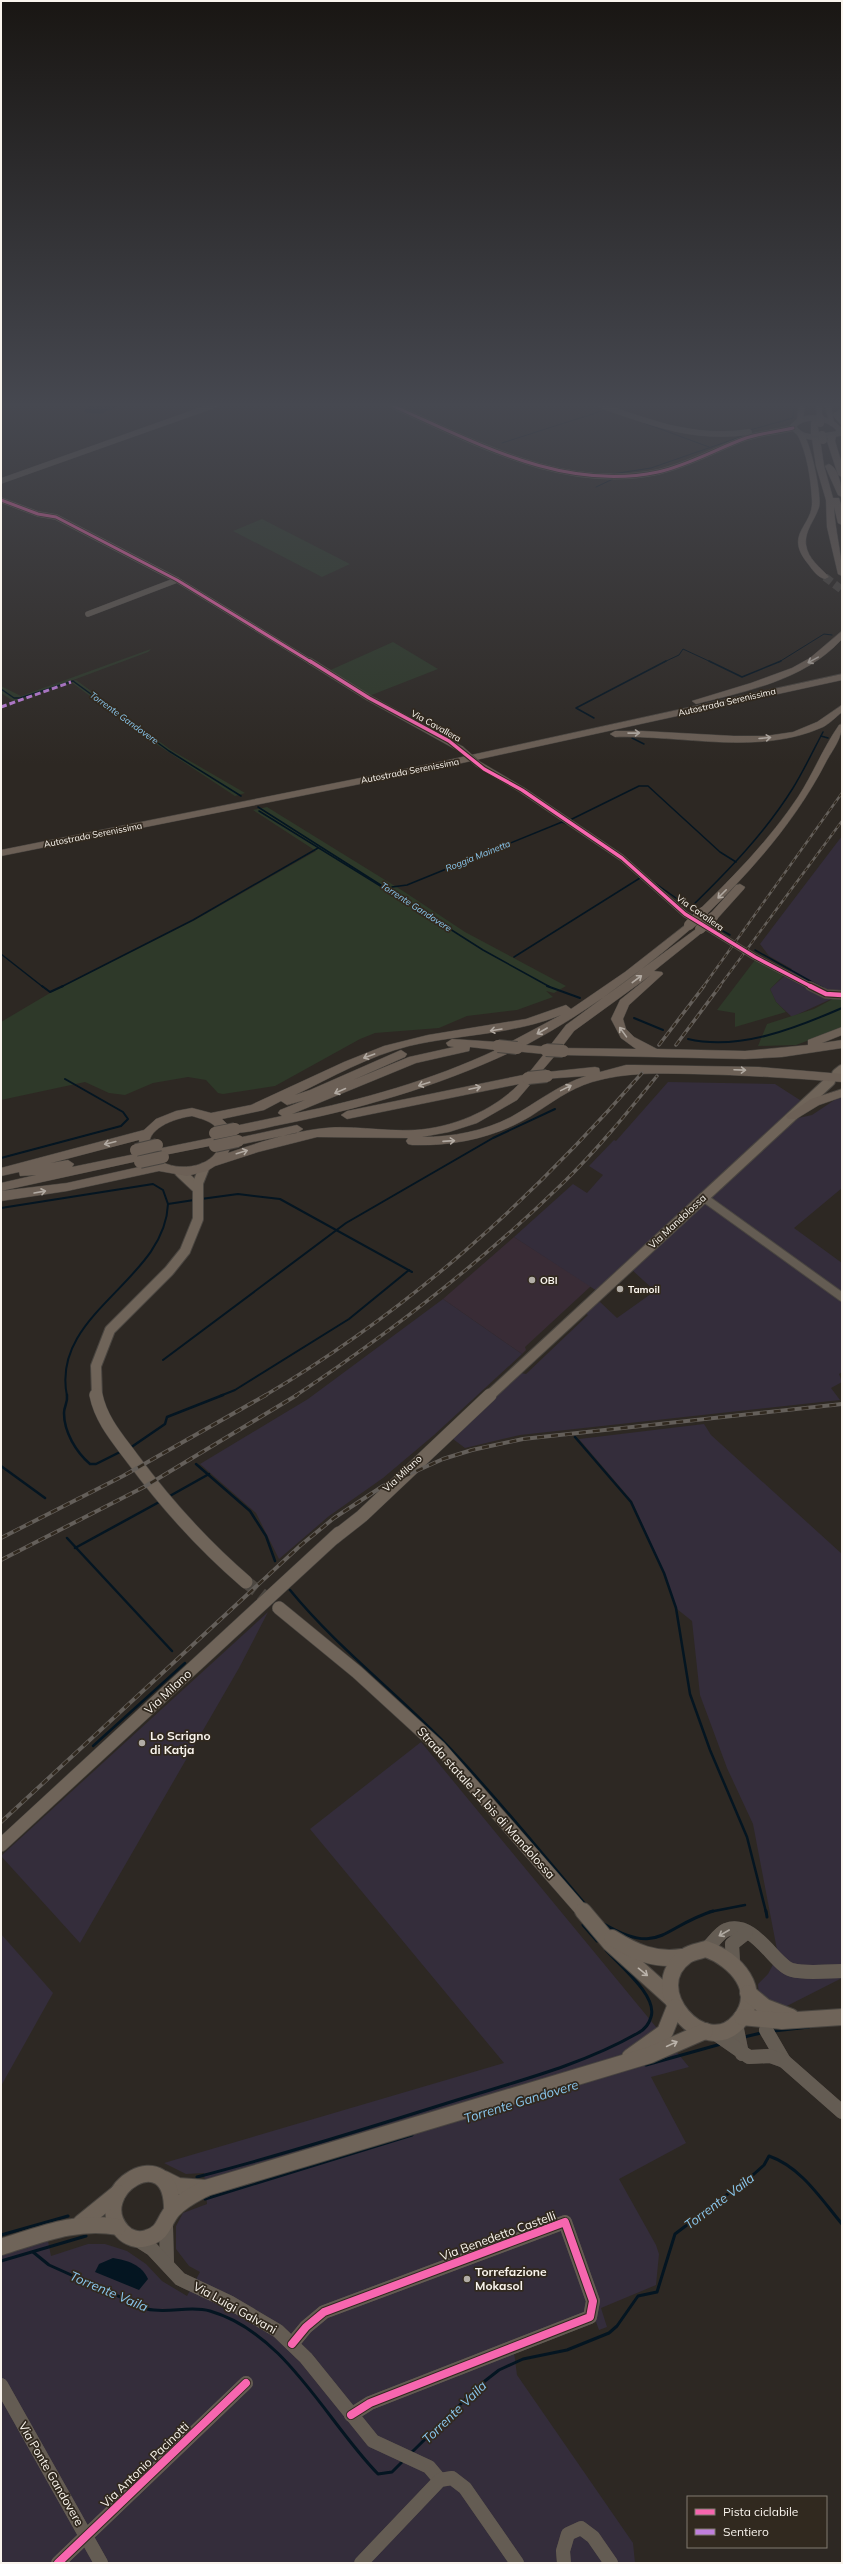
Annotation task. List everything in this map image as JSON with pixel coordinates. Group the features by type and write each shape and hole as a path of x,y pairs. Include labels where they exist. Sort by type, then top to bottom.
{"highway":[{"path":"807,525 802,537 806,556 825,577"},
{"path":"802,537 810,525"},
{"path":"832,525 842,574"},
{"path":"609,724 770,679 820,656 842,634"},
{"name":"Autostrada Serenissima","path":"1,847 609,724 842,675"},
{"name":"Autostrada Serenissima","path":"1,853 430,767 842,675"},
{"path":"430,767 477,760 584,738 621,734 668,734 753,739 778,736 810,729 828,720 842,708"},
{"path":"237,1136 381,1097 446,1076 519,1044 565,1017 622,979 689,925 743,872 778,831 803,795 842,727"},
{"path":"215,1162 224,1152 229,1141 225,1127 212,1117 192,1112 171,1116 158,1123 148,1133 144,1143 146,1154 159,1156 180,1172 204,1168 215,1162 270,1144 327,1132 415,1134 449,1128 473,1120 493,1110 512,1097 570,1028 642,976 713,917 795,818 842,742"},
{"path":"683,1055 650,1050 634,1043 618,1026 618,1013 624,1003 681,954 700,929"},
{"path":"252,1109 287,1095 367,1056 408,1043 499,1029 542,1018 577,1004 622,979"},
{"path":"728,1055 805,1045 842,1031"},
{"path":"212,1117 301,1098 391,1057 424,1048 472,1043 563,1051 728,1055 782,1053 842,1044"},
{"path":"237,1136 413,1060 455,1050 498,1046"},
{"path":"270,1144 340,1138 414,1141 462,1140 504,1125 564,1088 586,1079 635,1069"},
{"path":"1,1196 67,1187 159,1156 216,1140 526,1082 547,1076 635,1069 716,1069 839,1077"},
{"path":"237,1136 316,1126 403,1126 457,1120 490,1108 526,1082"},
{"path":"792,1116 815,1102 842,1093"},
{"path":"1,1172 148,1133"},
{"path":"1,1178 138,1156 159,1156"},
{"path":"1,1188 138,1156"}],"main road":[{"name":"Via Mandolossa","path":"525,1362 792,1116 839,1077"},
{"path":"204,1168 197,1188 198,1214 191,1240 174,1266 110,1330 99,1353 94,1378 94,1390 102,1414 108,1425 178,1518 208,1550 246,1582"},
{"path":"180,1172 190,1179 197,1188"},
{"name":"Via Milano","path":"1,1845 334,1538 367,1511 443,1441 525,1362"},
{"name":"Strada statale 11 bis di Mandolossa","path":"279,1608 357,1672 440,1748 596,1925 610,1943 673,2002"},
{"name":"Strada statale 11 bis di Mandolossa","path":"596,1925 623,1946 650,1959 664,1961 682,1957"},
{"path":"623,2062 665,2032 673,2002 670,1982 672,1973 682,1957 693,1951 706,1949 723,1954 734,1962 743,1975 748,1993 747,2006 738,2024"},
{"path":"748,1993 765,2007 802,2018"},
{"path":"673,2002 689,2024 712,2033"},
{"path":"206,2188 169,2217 158,2233 148,2238 136,2239 126,2235 118,2227 114,2216 114,2204 118,2193 125,2183 134,2176 144,2173 154,2174 178,2186 206,2188 650,2055 712,2033 722,2031 738,2024 802,2018 842,2017"},
{"path":"163,2179 171,2193 169,2217"},
{"path":"81,2223 118,2193"},
{"path":"1,2247 81,2223 102,2222 118,2227"}],"street":[{"name":"Via Cavallera","path":"71,525 177,580 369,698 461,749 478,764 522,790 622,858 678,909 718,936 826,994 842,995"},
{"path":"88,614 177,580"},
{"path":"703,1197 842,1297"},
{"path":"706,1949 726,1930 736,1929 765,1944 783,1965 792,1970 842,1971"},
{"path":"734,1962 730,1950 732,1942 746,1933"},
{"path":"738,2024 742,2054"},
{"path":"712,2033 742,2054 749,2057 770,2056 784,2061"},
{"path":"769,2036 784,2061 842,2112"},
{"path":"167,2264 165,2237 169,2217"},
{"name":"Via Benedetto Castelli","path":"292,2344 306,2327 324,2312 565,2222 593,2301 590,2317 370,2403 351,2415"},
{"name":"Via Luigi Galvani","path":"136,2239 152,2249 180,2279 229,2302 272,2328 292,2344 373,2440 384,2448 429,2467 440,2480"},
{"name":"Via Antonio Pacinotti","path":"58,2563 246,2383"},
{"name":"Via Ponte Gandovere","path":"1,2385 101,2563"},
{"path":"361,2563 440,2480 452,2478 465,2488 517,2563"},
{"path":"564,2563 562,2552 568,2534 581,2528 593,2537 611,2563"}],"shaded area":[{"path":"842,836 842,994 792,1017 776,1002 770,989 792,969 769,956 760,944"},
{"path":"668,1082 775,1084 803,1102 597,1291 514,1237 573,1184 587,1193 603,1175 589,1166 614,1140 616,1141"},
{"path":"842,1095 842,1188 794,1228 842,1263 842,1296 708,1198 794,1119 812,1115"},
{"path":"705,1201 842,1300 842,1372 839,1374 842,1382 831,1388 840,1400 520,1435 465,1448 453,1439 521,1373 526,1374 588,1315 586,1314 599,1301 617,1318 655,1291 631,1269"},
{"path":"514,1237 591,1286 525,1347 526,1350 522,1354 443,1299"},
{"path":"443,1299 522,1354 434,1435 383,1478 329,1516 279,1559 256,1513 200,1464 308,1399"},
{"path":"704,1424 711,1435 842,1554 842,1978 779,2010 759,1997 758,1984 768,1974 778,1955 753,1824 727,1768 700,1695 692,1621 677,1609 664,1573 632,1501 579,1439"},
{"path":"268,1612 239,1668 80,1943 1,1856"},
{"path":"421,1742 689,2067 651,2077 686,2143 619,2179 656,2245 659,2254 656,2285 601,2308 607,2327 599,2330 595,2319 514,2352 517,2375 633,2543 635,2563 1,2563 1,2249 47,2236 51,2256 88,2244 105,2244 127,2251 146,2264 162,2281 187,2296 200,2272 189,2266 176,2249 176,2226 183,2213 207,2204 204,2173 186,2174 164,2163 504,2063 310,1829"},
{"path":"1,1934 53,1993 1,2086"}],"green space":[{"path":"248,525 273,525 350,564 322,577 233,531"},
{"path":"393,642 438,669 369,696 326,672"},
{"path":"151,649 148,652 20,700 13,701 1,693 1,686 21,696"},
{"path":"76,680 171,750 245,793 235,796 147,738 71,682"},
{"path":"267,807 403,891 465,932 566,986 554,993 546,991 553,997 517,1010 467,1016 439,1028 375,1033 360,1039 275,1086 223,1094 218,1093 206,1080 188,1077 153,1083 125,1095 109,1093 85,1082 1,1100 1,1022 50,993 195,920 316,851 253,810"},
{"path":"755,960 784,975 770,989 776,1002 786,1012 735,1027 735,1013 717,1010"},
{"path":"842,994 842,1028 796,1045 758,1046 767,1024 814,1009"}],"water":[{"path":"113,2258 134,2264 142,2270 148,2279 139,2290 95,2272 99,2264"}],"waterway":[{"path":"780,661 824,634 832,635"},
{"path":"665,662 679,655 683,649 711,662"},
{"path":"709,661 742,677 780,661"},
{"path":"594,718 576,708 665,662"},
{"name":"Torrente Gandovere","path":"1,689 14,698 20,698 73,681 169,751 241,796"},
{"path":"735,862 758,836 782,805 801,774 823,732"},
{"path":"821,736 828,738"},
{"path":"632,738 644,744"},
{"path":"570,820 639,786 648,786 720,852 735,862"},
{"name":"Torrente Gandovere","path":"258,807 483,950 550,987"},
{"name":"Roggia Mainetta","path":"259,811 382,887"},
{"name":"Roggia Mainetta","path":"392,887 407,885 562,822 567,824"},
{"path":"63,986 193,920 318,848"},
{"path":"690,908 735,862"},
{"path":"514,957 640,878 638,876"},
{"path":"652,881 690,908"},
{"path":"690,908 693,913"},
{"path":"716,927 730,935"},
{"path":"755,950 821,987"},
{"path":"1,954 43,987"},
{"path":"42,986 50,992 63,986"},
{"name":"Torrente Gandovere","path":"547,986 580,998"},
{"name":"Torrente Gandovere","path":"688,1039 707,1042 727,1042 767,1036 806,1023 842,1008"},
{"name":"Torrente Gandovere","path":"634,1018 663,1030"},
{"path":"1,1158 121,1126 128,1119 123,1112 65,1079"},
{"path":"336,1230 346,1223 493,1138 555,1109"},
{"path":"1,1208 153,1184 163,1190 168,1204"},
{"path":"201,1199 238,1194 280,1199 336,1230"},
{"path":"168,1204 194,1200"},
{"path":"67,1396 66,1367 75,1342 91,1319 149,1255 162,1231 168,1204"},
{"path":"163,1360 336,1230"},
{"path":"336,1230 409,1270"},
{"path":"220,1396 235,1390 349,1319 409,1270"},
{"path":"130,1448 165,1424 167,1417 223,1395"},
{"path":"67,1396 64,1413 66,1427 80,1454 90,1464 96,1464 122,1451"},
{"path":"575,1437 631,1502 664,1573 676,1608 690,1694 710,1750 747,1837 766,1912"},
{"path":"196,1464 208,1475"},
{"path":"1,1466 45,1498"},
{"path":"168,1497 208,1475"},
{"path":"208,1475 250,1511 266,1536 275,1561"},
{"path":"76,1548 161,1501"},
{"path":"67,1538 76,1548"},
{"path":"76,1548 172,1651"},
{"path":"290,1590 344,1648 422,1720 460,1759 497,1800 586,1905"},
{"path":"93,1746 185,1663"},
{"path":"712,1911 745,1905"},
{"path":"604,1924 623,1934 637,1938 650,1939 660,1936 712,1911"},
{"path":"766,1911 767,1917"},
{"path":"583,1925 597,1941"},
{"path":"197,2177 328,2140 526,2079 595,2054 638,2033 646,2026 651,2017 652,2009 649,2000 636,1981 606,1950"},
{"name":"Torrente Gandovere","path":"774,2031 809,2027"},
{"name":"Torrente Gandovere","path":"744,2037 761,2033"},
{"name":"Torrente Gandovere","path":"646,2065 721,2044"},
{"name":"Torrente Gandovere","path":"205,2199 412,2135"},
{"name":"Torrente Vaila","path":"411,2453 481,2384 499,2370 523,2359 567,2350 609,2333 617,2326 638,2296 657,2292 675,2234 754,2174 764,2165 769,2156 780,2161 801,2176 818,2194 842,2224"},
{"path":"1,2235 68,2216"},
{"name":"Torrente Gandovere","path":"1,2261 86,2236"},
{"name":"Torrente Vaila","path":"33,2252 49,2265 147,2309 163,2311 202,2309 237,2322 261,2338 283,2358 303,2381 359,2453 378,2474 392,2472 403,2461"}],"tunnel":[{"path":"825,577 842,590"},
{"path":"246,1582 279,1608"}],"railway":[{"path":"703,987 842,793"},
{"path":"719,987 842,821"},
{"path":"659,1045 704,986"},
{"path":"676,1045 720,986"},
{"path":"264,1396 318,1363 369,1327 466,1250 557,1165 642,1073"},
{"path":"295,1396 400,1322 500,1241 588,1158 657,1076"},
{"path":"1,1538 123,1476 266,1395"},
{"path":"1,1560 144,1487 297,1395"},
{"path":"1,1822 301,1545 334,1518 383,1486 443,1459 472,1450 523,1439 842,1404"}],"marked path":[{"path":"1,707 71,682"}],"cycle path":[{"path":"71,525 177,580 369,698 449,741 484,769 522,790 622,858 685,914 755,957 826,994 842,995"},
{"path":"292,2344 306,2327 324,2312 565,2222 593,2301 593,2309 590,2317 370,2403 351,2415"},
{"path":"58,2563 246,2383"}],"place":[{"name":"OBI","path":"532,1280"},
{"name":"Tamoil","path":"620,1289"},
{"name":"Lo Scrigno di Katja","path":"142,1743"},
{"name":"Torrefazione Mokasol","path":"467,2279"}]}
